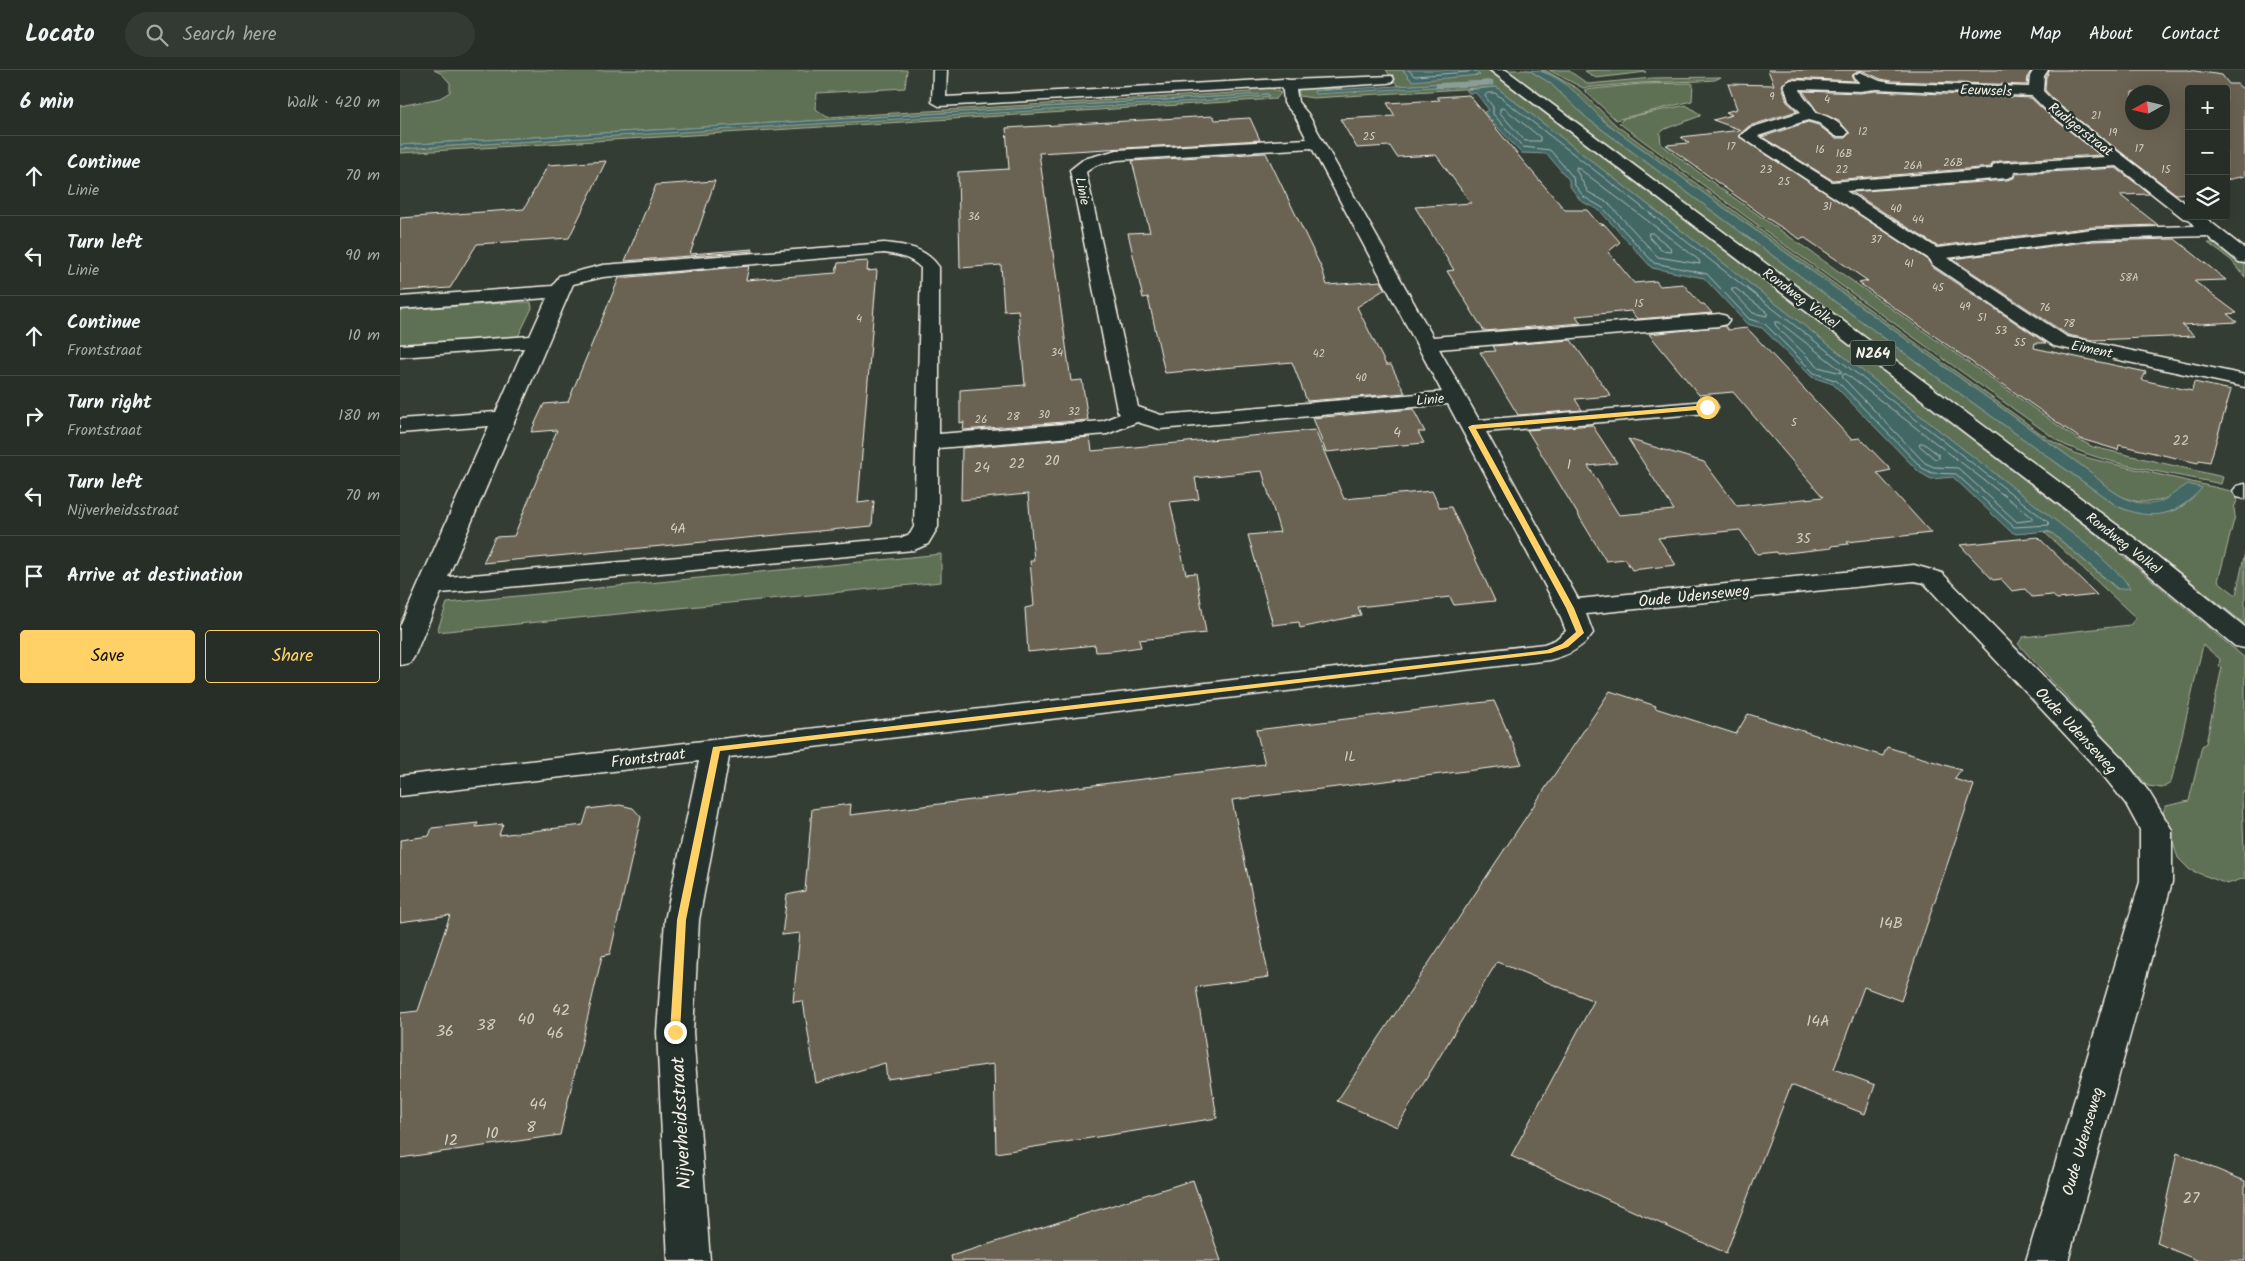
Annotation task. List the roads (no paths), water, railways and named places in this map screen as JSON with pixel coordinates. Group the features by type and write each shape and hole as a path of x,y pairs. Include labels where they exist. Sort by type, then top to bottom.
{"street":[{"path":"940,70 939,102 1287,81 1387,80"},
{"path":"1287,81 1361,70"},
{"name":"Rondweg Volkel","path":"1498,70 2132,548 2245,640"},
{"name":"Eeuwsels","path":"1849,70 1876,85 2036,92"},
{"name":"Rudigerstraat","path":"2041,70 2037,76 2036,92 2053,109 2185,211"},
{"name":"Linie","path":"1287,81 1291,103 1301,114 1318,142 1570,608"},
{"path":"1840,134 1824,120 1808,115 1809,111 1796,101 1791,84 1860,87 1876,85"},
{"name":"Eiment","path":"1808,115 1755,131 1748,136 1934,254 1939,261 2060,342 2245,381"},
{"name":"Linie","path":"1318,142 1117,155 1090,162 1078,170 1128,410 1136,415 1160,422 1455,397"},
{"name":"Rudigerstraat","path":"1830,187 2121,161"},
{"path":"2197,220 2245,258"},
{"path":"1934,254 2094,234 2211,231"},
{"path":"400,599 429,591 905,545 920,539 926,526 930,267 924,258 908,251 884,248 603,271 566,280 559,291 538,341 504,418 429,591 400,658"},
{"path":"400,303 559,291"},
{"path":"1426,344 1719,320"},
{"path":"400,350 538,341"},
{"path":"1472,427 1707,407"},
{"path":"927,442 1107,427 1136,415"},
{"path":"400,426 504,418"},
{"name":"Oude Udenseweg","path":"1570,608 1914,573 1933,578 2113,767 2138,799 2156,830 2156,882 2047,1261"},
{"name":"Frontstraat","path":"400,786 1549,652 1565,646 1580,633 1570,608"},
{"name":"Nijverheidsstraat","path":"689,1261 675,1032 682,920 716,749"}],"water":[{"path":"1403,70 1473,70 1480,75 1412,81"},
{"path":"1529,70 1551,75 1571,88 1605,122 2124,498 2143,504 2153,504 2162,501 2188,484 2202,488 2183,505 2163,514 2142,514 2117,506 1941,380 1588,119 1550,83"},
{"path":"1447,83 1449,86 1315,94 1314,91"},
{"path":"1496,87 2091,548 2123,578 2130,588 2118,589 2052,533 2047,531 2016,534 2010,531 1953,477 1931,479 1919,472 1833,384 1812,377 1762,328 1747,324 1704,278 1652,268 1600,211 1581,201 1569,185 1569,180 1547,154 1521,153 1484,112 1489,110 1476,93 1469,93 1466,90"},
{"path":"1268,94 1269,96 1198,101 400,149 400,145"}],"waterway":[{"path":"1438,86 1491,83"}]}
